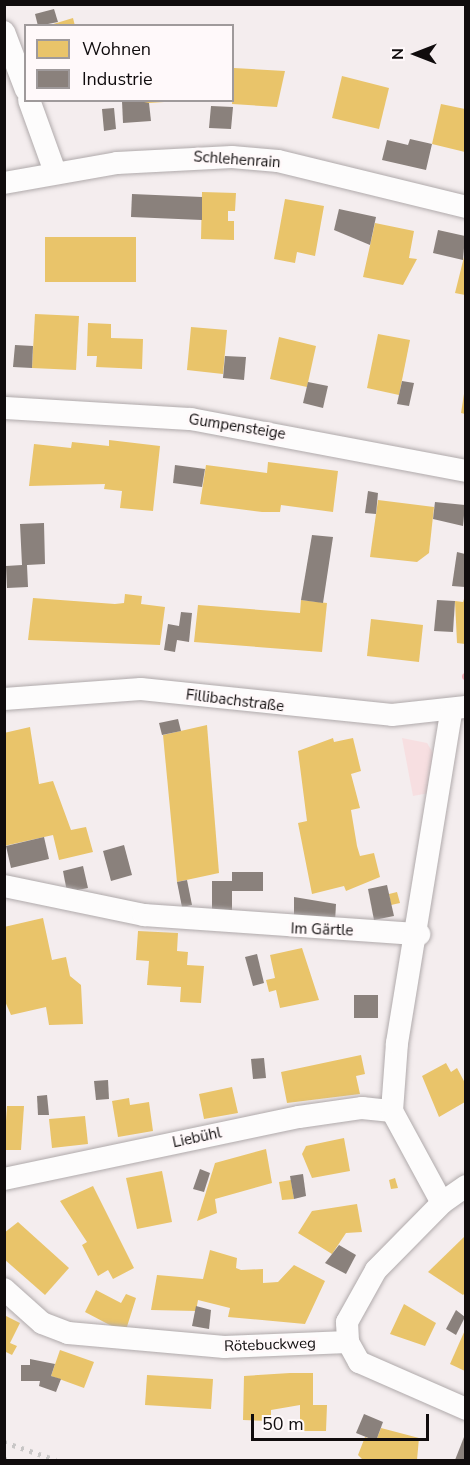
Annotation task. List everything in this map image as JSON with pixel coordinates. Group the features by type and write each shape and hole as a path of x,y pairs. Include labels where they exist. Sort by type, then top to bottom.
{"street":[{"path":"4,32 24,85"},
{"path":"30,102 55,172"},
{"name":"Schlehenrain","path":"4,183 55,172 189,156 278,161 465,207"},
{"name":"Gumpensteige","path":"4,408 191,419 465,471"},
{"name":"Fillibachstraße","path":"4,699 141,689 338,711 458,709"},
{"path":"442,1203 392,1111 397,1043 419,934 458,709"},
{"name":"Im Gärtle","path":"4,886 144,915 419,934"},
{"name":"Liebühl","path":"4,1179 299,1117 362,1108 392,1111"},
{"path":"465,1186 442,1203 376,1270 348,1322 348,1342 359,1362 465,1409"},
{"name":"Rötebuckweg","path":"4,1289 42,1323 68,1333 224,1347 348,1342"}],"shaded area":[{"path":"402,738 427,743 433,753 429,793 413,796"}],"building: Wohnen":[{"path":"73,18 74,24 53,24"},
{"path":"234,68 285,71 277,107 232,104 234,102"},
{"path":"342,76 389,88 379,129 332,118"},
{"path":"134,102 164,102 134,104"},
{"path":"441,104 465,109 465,152 432,144"},
{"path":"202,192 236,193 235,211 228,211 228,221 234,221 234,240 201,239"},
{"path":"285,199 324,206 315,256 297,252 295,263 274,259"},
{"path":"375,223 414,231 409,258 417,259 403,285 363,277"},
{"path":"45,237 136,237 136,282 45,282"},
{"path":"465,253 465,295 455,293"},
{"path":"35,314 79,316 76,370 32,368"},
{"path":"88,323 111,324 111,338 143,339 142,369 96,367 97,356 87,356"},
{"path":"191,327 227,330 223,374 187,370"},
{"path":"378,334 410,340 399,395 367,388"},
{"path":"279,337 316,346 307,387 270,379"},
{"path":"465,394 465,414 461,413"},
{"path":"109,440 160,446 153,511 120,508 122,491 104,489 105,484 29,486 34,444 71,448 72,442 109,446"},
{"path":"268,462 338,471 333,512 281,505 280,512 262,512 200,504 206,465 267,473"},
{"path":"378,500 434,507 429,553 417,562 370,557"},
{"path":"125,594 142,596 141,604 165,607 160,645 28,640 33,598 115,604 124,603"},
{"path":"465,596 465,644 457,643 455,601 463,602"},
{"path":"301,600 327,603 322,652 194,642 198,605 300,613"},
{"path":"371,619 423,625 419,662 367,656"},
{"path":"207,725 219,873 177,882 163,735"},
{"path":"30,727 39,784 53,781 71,830 86,827 93,852 59,860 53,835 4,846 4,733"},
{"path":"333,738 334,742 353,738 361,771 351,774 360,808 351,810 357,846 360,856 374,853 380,877 346,891 344,886 312,894 298,823 307,821 298,751"},
{"path":"397,892 400,903 391,905 389,894"},
{"path":"43,918 52,960 66,957 70,976 81,985 83,1024 49,1025 46,1007 11,1015 4,999 4,927"},
{"path":"138,931 178,933 177,951 188,952 187,965 204,966 201,1003 180,1002 181,987 147,985 149,961 136,960"},
{"path":"302,948 319,1000 280,1008 276,990 269,992 266,980 275,978 270,955"},
{"path":"361,1055 365,1074 356,1076 360,1094 287,1103 281,1072"},
{"path":"446,1063 451,1072 457,1068 465,1083 465,1102 439,1117 422,1076"},
{"path":"232,1087 238,1113 204,1119 199,1094"},
{"path":"129,1098 130,1105 149,1102 153,1131 118,1137 112,1101"},
{"path":"7,1106 24,1106 21,1150 4,1150"},
{"path":"85,1116 88,1144 52,1148 49,1119"},
{"path":"344,1138 350,1171 312,1178 302,1154 306,1146"},
{"path":"266,1149 272,1183 215,1199 217,1213 197,1221 215,1163"},
{"path":"162,1171 172,1222 137,1229 126,1178"},
{"path":"395,1178 398,1188 391,1189 389,1180"},
{"path":"291,1180 294,1199 282,1200 279,1182"},
{"path":"93,1186 134,1268 113,1279 108,1270 98,1276 82,1245 87,1242 60,1201"},
{"path":"357,1204 362,1232 346,1233 332,1254 298,1233 312,1211"},
{"path":"18,1222 69,1268 45,1295 4,1259 4,1233"},
{"path":"465,1236 465,1293 463,1295 428,1272"},
{"path":"210,1250 237,1258 236,1268 241,1270 263,1269 263,1283 278,1282 294,1265 325,1281 305,1324 228,1317 230,1308 198,1300 196,1311 151,1310 157,1275 203,1279"},
{"path":"96,1290 121,1303 126,1294 136,1298 125,1333 85,1312"},
{"path":"404,1304 436,1323 425,1346 390,1334"},
{"path":"4,1315 20,1323 10,1343 17,1346 12,1355 4,1351"},
{"path":"465,1330 465,1371 450,1364"},
{"path":"60,1350 94,1362 84,1388 51,1376"},
{"path":"313,1373 313,1405 327,1405 326,1431 300,1431 300,1405 271,1410 271,1421 243,1420 244,1376"},
{"path":"147,1375 213,1379 211,1409 145,1405"},
{"path":"381,1428 419,1438 417,1460 363,1460 358,1455 365,1437 376,1441"}],"building: Industrie":[{"path":"54,9 58,22 38,24 35,14"},
{"path":"122,102 149,103 151,121 123,123"},
{"path":"211,106 233,107 231,129 209,128"},
{"path":"114,108 116,129 104,131 102,109"},
{"path":"410,139 432,144 426,170 382,160 387,140 408,145"},
{"path":"132,194 202,197 202,220 131,217"},
{"path":"339,209 376,217 370,245 334,230"},
{"path":"438,230 465,236 463,260 433,253"},
{"path":"15,345 33,346 32,368 13,367"},
{"path":"225,356 246,357 244,380 223,378"},
{"path":"402,381 414,383 409,406 397,404"},
{"path":"308,382 328,386 323,408 303,403"},
{"path":"175,465 205,469 202,487 173,483"},
{"path":"368,491 378,493 376,514 365,513"},
{"path":"435,502 465,505 463,526 433,519"},
{"path":"44,523 45,564 27,565 28,587 7,588 6,566 22,565 20,524"},
{"path":"312,535 333,537 323,603 301,600"},
{"path":"457,552 465,554 465,587 452,586"},
{"path":"437,600 455,601 453,632 434,631"},
{"path":"181,612 192,613 189,642 177,640 175,652 164,650 168,624 179,626"},
{"path":"178,719 181,731 162,735 159,723"},
{"path":"44,837 49,859 11,868 6,846"},
{"path":"124,845 132,875 111,881 103,851"},
{"path":"83,866 88,888 67,892 63,871"},
{"path":"232,872 263,872 263,891 232,891 232,912 212,912 212,881 232,881"},
{"path":"187,880 192,905 182,907 177,882"},
{"path":"387,885 394,916 374,920 368,889"},
{"path":"294,897 336,904 335,922 294,921"},
{"path":"257,954 264,983 253,986 245,957"},
{"path":"354,995 378,995 378,1018 354,1018"},
{"path":"264,1058 266,1078 253,1079 251,1059"},
{"path":"108,1080 109,1099 96,1100 94,1081"},
{"path":"47,1095 49,1115 38,1115 37,1096"},
{"path":"200,1169 210,1173 204,1192 193,1189"},
{"path":"303,1174 306,1196 294,1199 290,1176"},
{"path":"339,1245 356,1255 346,1274 325,1263"},
{"path":"196,1306 211,1310 209,1329 192,1326"},
{"path":"456,1310 465,1317 456,1335 446,1329"},
{"path":"30,1359 55,1364 51,1376 61,1379 56,1392 39,1386 40,1381 21,1381 21,1365 30,1365"},
{"path":"364,1414 383,1422 376,1441 356,1433"},
{"path":"464,1437 465,1460 455,1460"}],"railway":[{"path":"4,1442 56,1460"},
{"path":"4,1459 9,1460"}]}
